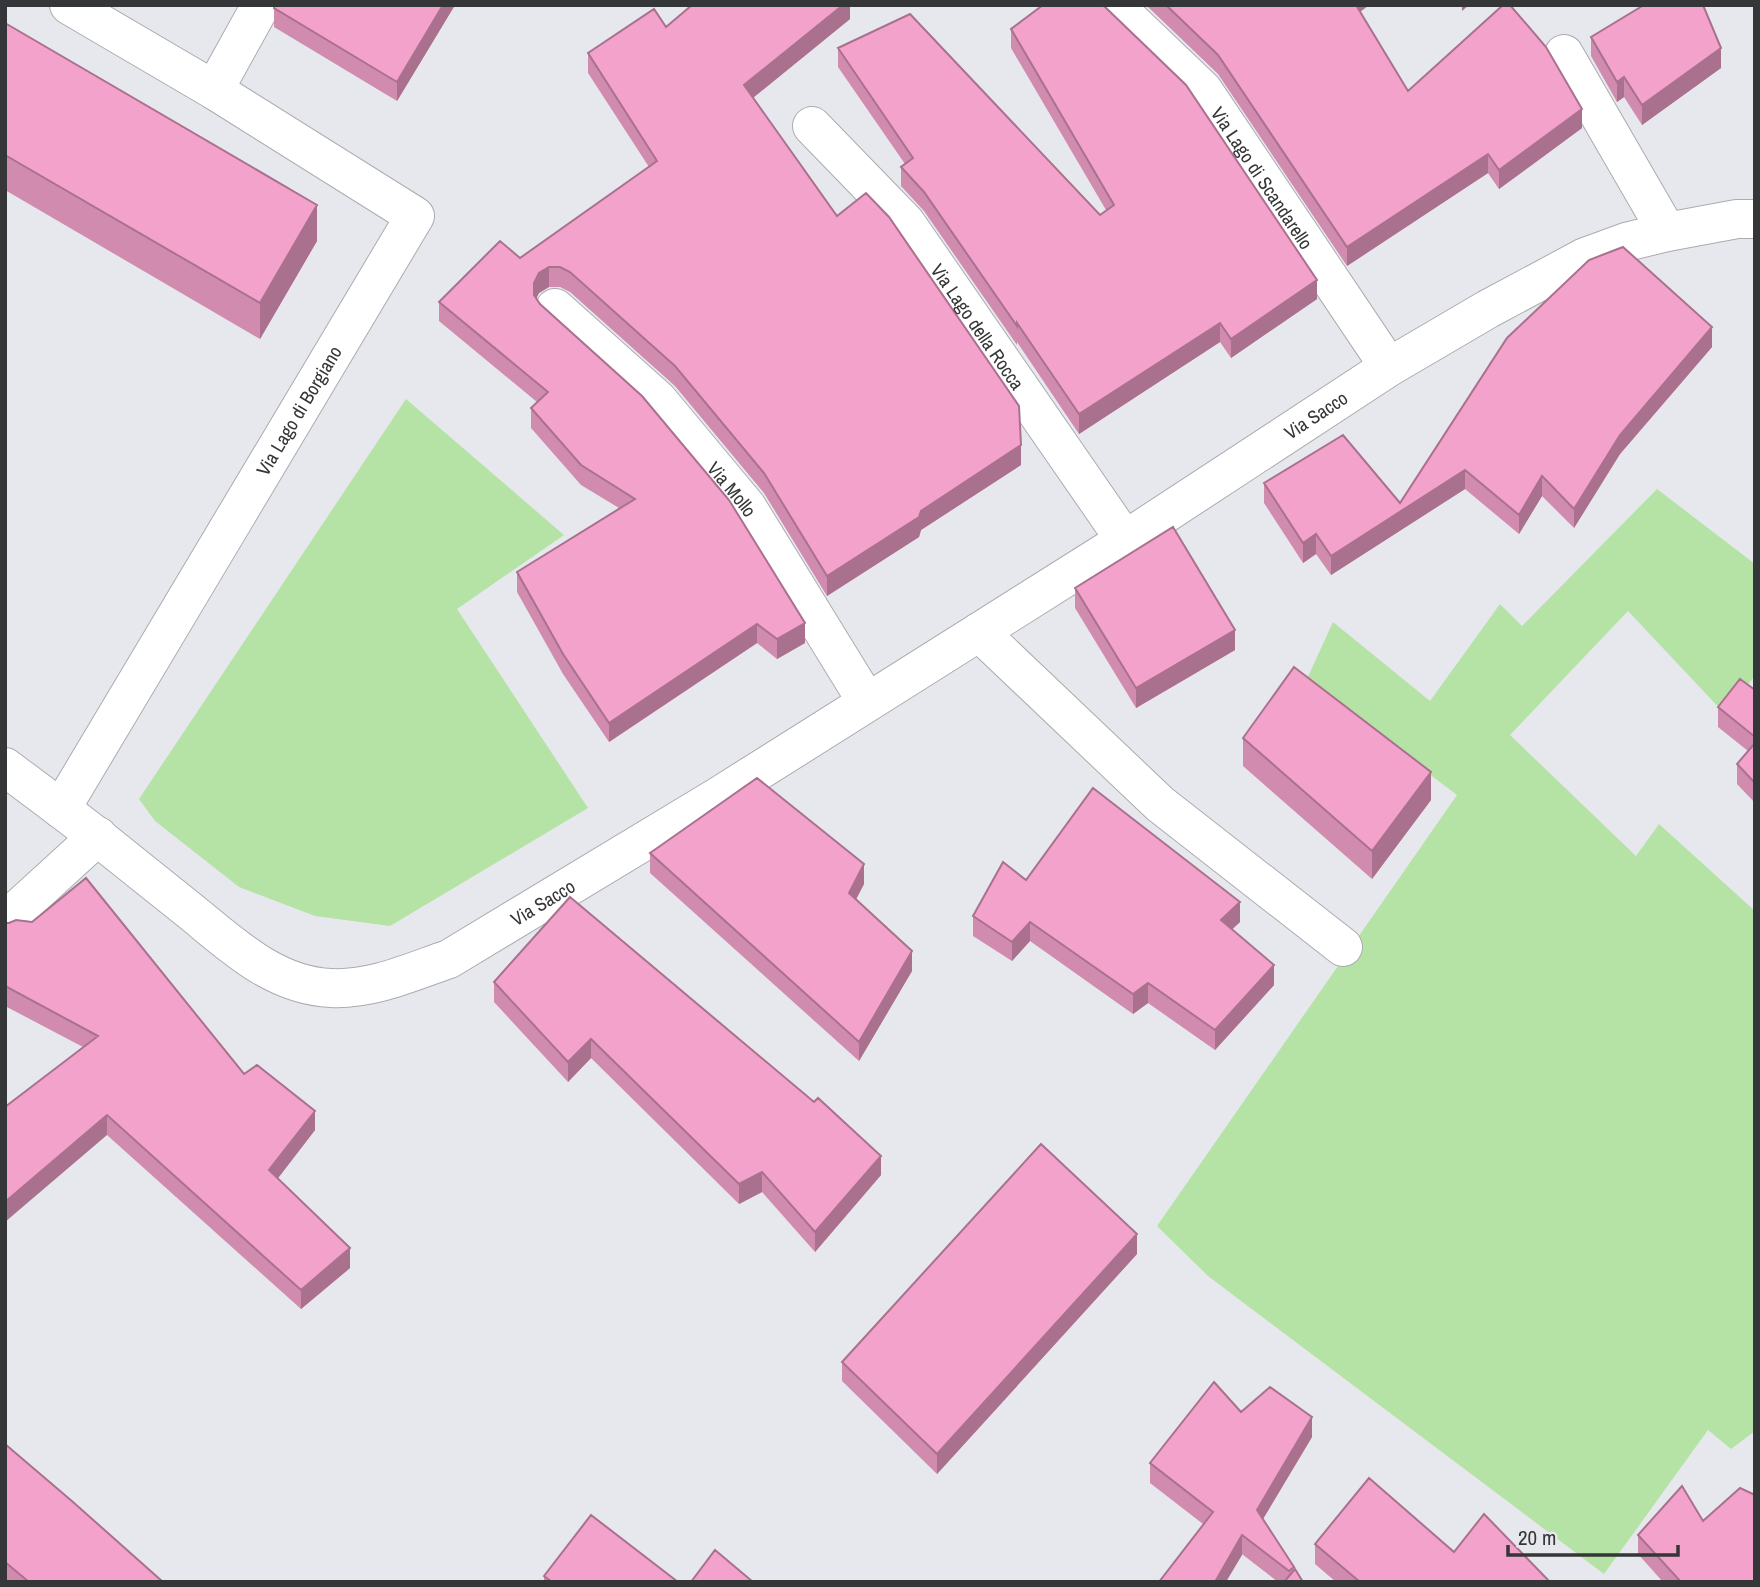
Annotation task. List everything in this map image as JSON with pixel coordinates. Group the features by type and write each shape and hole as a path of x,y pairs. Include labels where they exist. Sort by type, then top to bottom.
{"street":[{"name":"Via Lago di Borgiano","path":"61,809 415,216 214,90 69,5"},
{"path":"214,90 261,5"},
{"name":"Via Lago di Scandarello","path":"1114,5 1203,90 1389,367"},
{"path":"1564,54 1667,232"},
{"name":"Via Lago della Rocca","path":"812,126 906,223 1125,540"},
{"name":"Via Sacco","path":"5,767 98,836 233,946 273,973 290,980 330,988 358,986 401,977 449,959 719,796 1125,540 1389,367 1488,309 1586,257 1626,242 1737,219 1755,219"},
{"name":"Via Mollo","path":"555,308 658,401 747,507 867,702"},
{"path":"979,632 1160,804 1343,947"},
{"path":"5,921 98,836"}],"green space":[{"path":"406,399 564,535 457,609 588,808 390,926 315,916 239,887 155,821 139,799"},
{"path":"1657,489 1755,564 1755,676 1724,713 1628,611 1510,735 1636,856 1659,824 1755,911 1755,1431 1731,1449 1708,1430 1604,1574 1208,1276 1157,1226 1457,795 1306,681 1333,622 1430,701 1500,604 1522,626"}],"building":[{"path":"275,5 443,5 397,82 274,8"},
{"path":"692,5 843,5 744,85 837,216 866,193 889,217 1019,406 1021,445 921,511 919,517 827,576 764,473 675,366 570,272 560,267 549,267 539,273 534,283 534,295 540,304 642,396 729,500 805,623 777,639 757,624 609,723 563,654 517,572 635,499 581,465 531,408 548,392 439,302 500,241 520,258 657,161 588,53 654,9 666,27"},
{"path":"1043,5 1103,5 1186,85 1317,280 1231,339 1220,323 1079,414 924,192 901,167 913,158 838,48 910,14 1100,215 1114,205 1011,29"},
{"path":"1166,5 1356,5 1408,91 1503,5 1510,5 1546,47 1582,109 1499,170 1488,154 1347,247 1218,55"},
{"path":"1644,5 1703,5 1721,48 1642,105 1624,77 1617,82 1591,37"},
{"path":"5,23 317,205 260,303 5,155"},
{"path":"1623,247 1712,327 1620,435 1574,509 1542,476 1519,515 1465,470 1331,556 1316,534 1303,543 1264,483 1343,435 1400,503 1507,338 1589,260"},
{"path":"1173,527 1235,630 1136,688 1075,588"},
{"path":"1294,667 1431,772 1372,851 1243,738"},
{"path":"1740,679 1755,690 1755,737 1718,707"},
{"path":"1755,743 1755,783 1737,764"},
{"path":"757,778 864,864 849,893 912,951 859,1042 650,853"},
{"path":"1093,788 1240,902 1221,920 1274,965 1215,1030 1148,983 1133,994 1030,922 1012,942 973,916 1003,862 1026,880"},
{"path":"86,878 244,1074 257,1065 315,1111 269,1170 350,1248 301,1290 107,1115 5,1202 5,1107 98,1036 5,986 5,923 16,920 32,922"},
{"path":"570,897 814,1102 818,1098 881,1156 815,1232 762,1172 739,1184 591,1039 568,1062 494,982"},
{"path":"1041,1144 1137,1234 937,1454 842,1362"},
{"path":"1214,1382 1241,1412 1270,1387 1312,1417 1257,1510 1294,1567 1289,1571 1242,1535 1215,1582 1159,1582 1213,1512 1150,1463"},
{"path":"5,1444 163,1582 29,1582 5,1562"},
{"path":"1369,1478 1454,1552 1484,1514 1550,1582 1360,1582 1315,1544"},
{"path":"1682,1486 1703,1521 1740,1488 1755,1495 1755,1582 1681,1582 1638,1535"},
{"path":"591,1515 678,1582 552,1582 544,1576"},
{"path":"715,1550 753,1582 691,1582"},
{"path":"1295,1569 1303,1582 1284,1582"}]}
